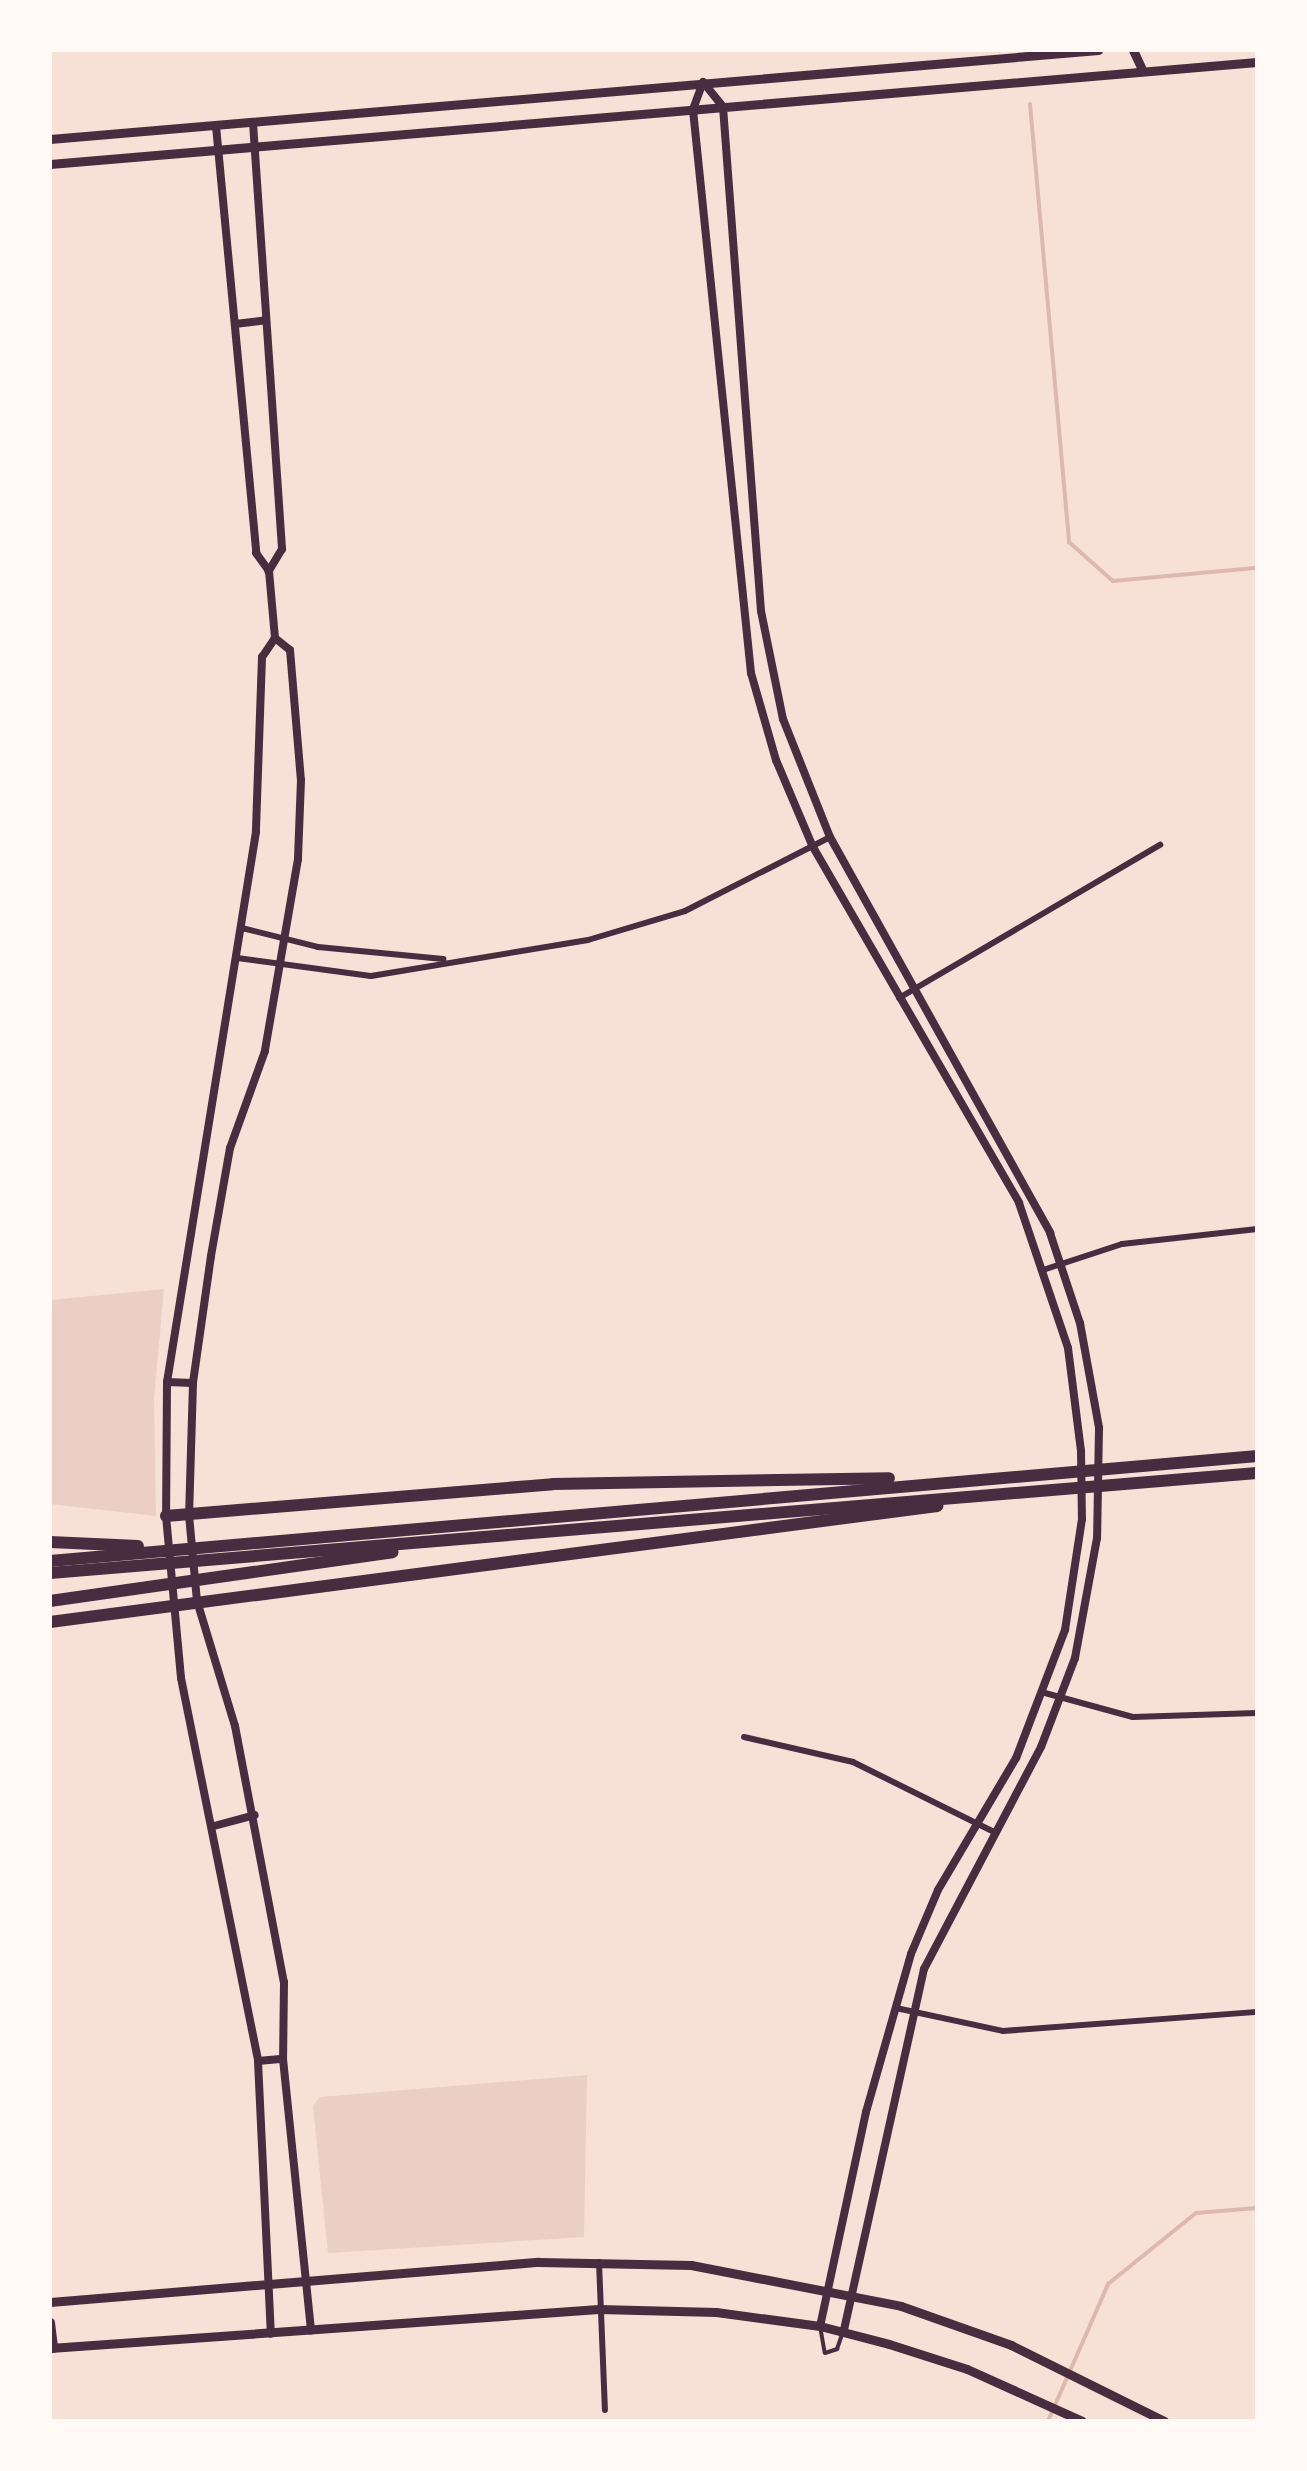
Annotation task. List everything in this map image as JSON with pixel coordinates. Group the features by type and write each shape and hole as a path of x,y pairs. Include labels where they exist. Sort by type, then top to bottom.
{"highway":[{"path":"50,1573 108,1557 230,1545 262,1549 996,1476 1257,1456"},
{"path":"50,1561 574,1529 1257,1474"},
{"path":"166,1516 554,1484 996,1476"},
{"path":"50,1622 171,1604 565,1559 1004,1492"},
{"path":"50,1601 574,1529"},
{"path":"50,1542 108,1557"}],"main road":[{"path":"50,139 1098,50"},
{"path":"1133,50 1143,71"},
{"path":"975,60 977,86"},
{"path":"50,164 1257,62"},
{"path":"50,2302 308,2279 599,2262 691,2265 854,2292 1055,2365 1164,2421"},
{"path":"50,2322 52,2348 599,2308 716,2312 844,2331 1037,2398 1082,2421"}],"street":[{"path":"704,82 723,107 753,526 770,669 830,838 984,1108 1062,1262 1092,1376 1099,1449 1089,1600 1061,1700 938,1935 910,2012 844,2331"},
{"path":"704,82 693,110 733,528 751,673 776,760 813,847 1019,1203 1046,1269 1068,1348 1081,1451 1077,1561 1045,1692 938,1890 894,2008 820,2326"},
{"path":"253,123 282,549 269,571"},
{"path":"216,126 256,552 269,571 275,638 262,657 264,742 242,928 168,1382 166,1516 171,1604 258,2061 271,2334"},
{"path":"234,324 266,320"},
{"path":"715,326 737,324"},
{"path":"733,528 753,526"},
{"path":"275,638 290,650 301,780 298,859 265,1051 226,1165 193,1384 189,1514 196,1601 255,1815 284,1982 283,2059 311,2331"},
{"path":"751,673 770,669"},
{"path":"242,928 285,939 445,960 640,927 830,838"},
{"path":"898,998 1160,845"},
{"path":"237,958 371,976 424,971 445,960"},
{"path":"969,1120 984,1108"},
{"path":"1046,1269 1122,1244 1257,1230"},
{"path":"168,1382 193,1384"},
{"path":"1081,1451 1099,1449"},
{"path":"1045,1692 1061,1700 1133,1717 1257,1712"},
{"path":"744,1737 853,1762 994,1832"},
{"path":"214,1826 255,1815"},
{"path":"894,2008 1003,2031 1257,2012"},
{"path":"258,2061 283,2059"},
{"path":"599,2262 605,2410"}],"lane":[{"path":"820,2326 826,2354 837,2349 844,2331"}],"shaded area":[{"path":"164,1289 154,1398 156,1516 50,1504 50,1300"},
{"path":"587,2075 584,2237 328,2253 313,2106 320,2097"}],"waterway":[{"path":"1030,104 1069,542 1113,581 1257,568"},
{"path":"1048,2421 1108,2284 1196,2213 1257,2208"}]}
